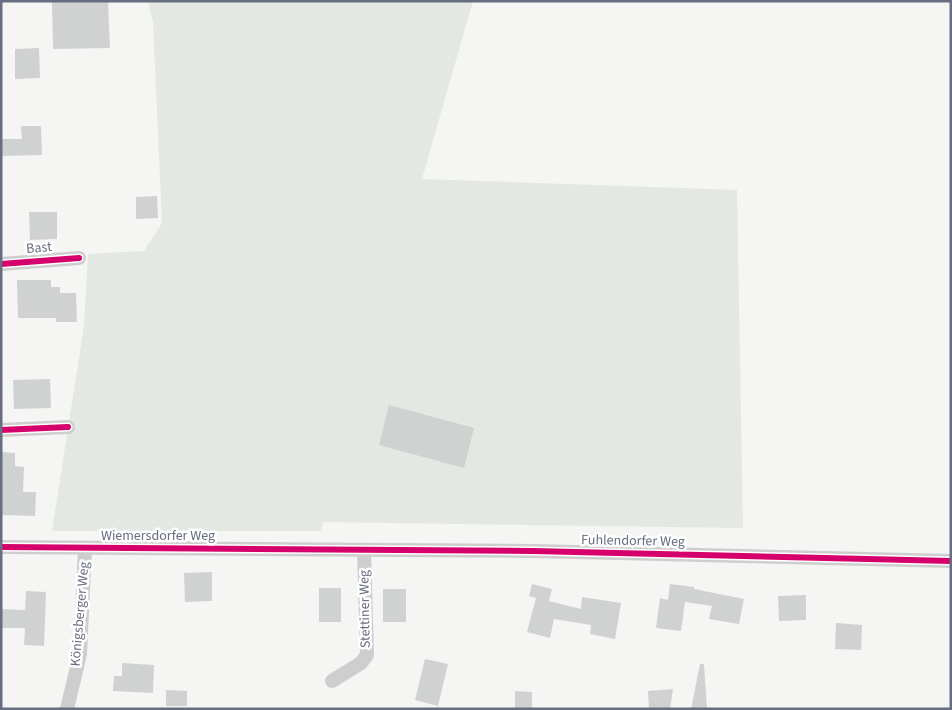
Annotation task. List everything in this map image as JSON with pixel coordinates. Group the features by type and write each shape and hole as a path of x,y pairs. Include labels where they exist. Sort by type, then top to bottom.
{"street":[{"name":"Bast","path":"1,264 79,258"},
{"path":"1,430 68,427"},
{"name":"Wiemersdorfer Weg","path":"1,547 85,549 315,548"},
{"name":"Fuhlendorfer Weg","path":"315,548 951,561"},
{"name":"Königsberger Weg","path":"67,709 80,654 85,549"},
{"name":"Stettiner Weg","path":"332,681 360,664 367,655 364,550"}],"shaded area":[{"path":"148,1 473,1 422,179 737,190 743,528 323,522 321,531 52,531 84,326 88,254 144,251 162,223 153,22"}],"building":[{"path":"52,1 108,1 110,48 53,49"},
{"path":"39,48 40,78 15,79 15,49"},
{"path":"21,126 41,126 42,155 1,156 1,139 22,139"},
{"path":"157,196 158,218 136,219 136,197"},
{"path":"29,212 57,212 57,239 30,240"},
{"path":"17,280 51,280 51,287 60,287 60,293 76,293 77,322 56,322 56,318 18,318"},
{"path":"50,379 51,408 14,409 13,380"},
{"path":"389,405 474,428 464,468 379,445"},
{"path":"1,452 15,453 15,466 24,467 23,492 36,492 35,516 1,515"},
{"path":"212,572 212,601 185,602 184,573"},
{"path":"532,584 552,589 549,601 581,609 582,597 621,603 615,639 590,634 591,625 554,619 550,638 527,632 536,598 529,596"},
{"path":"670,584 694,587 694,589 744,599 739,624 709,619 712,606 685,602 681,631 656,628 660,598 668,600"},
{"path":"319,588 341,588 341,622 319,622"},
{"path":"383,589 406,589 406,622 383,622"},
{"path":"26,591 46,592 44,646 24,645 25,628 1,628 1,609 25,610"},
{"path":"806,595 806,620 779,621 778,596"},
{"path":"836,623 862,625 861,650 835,649"},
{"path":"425,659 448,664 438,706 415,700"},
{"path":"122,663 154,665 153,693 113,691 114,676 122,676"},
{"path":"700,664 704,664 707,709 691,709"},
{"path":"673,689 670,709 649,709 648,691"},
{"path":"166,690 187,691 187,706 166,706"},
{"path":"515,691 532,692 532,709 515,709"}],"cycle path":[{"path":"1,264 79,258"},
{"path":"1,430 68,427"},
{"path":"1,547 533,551 951,561"}]}
